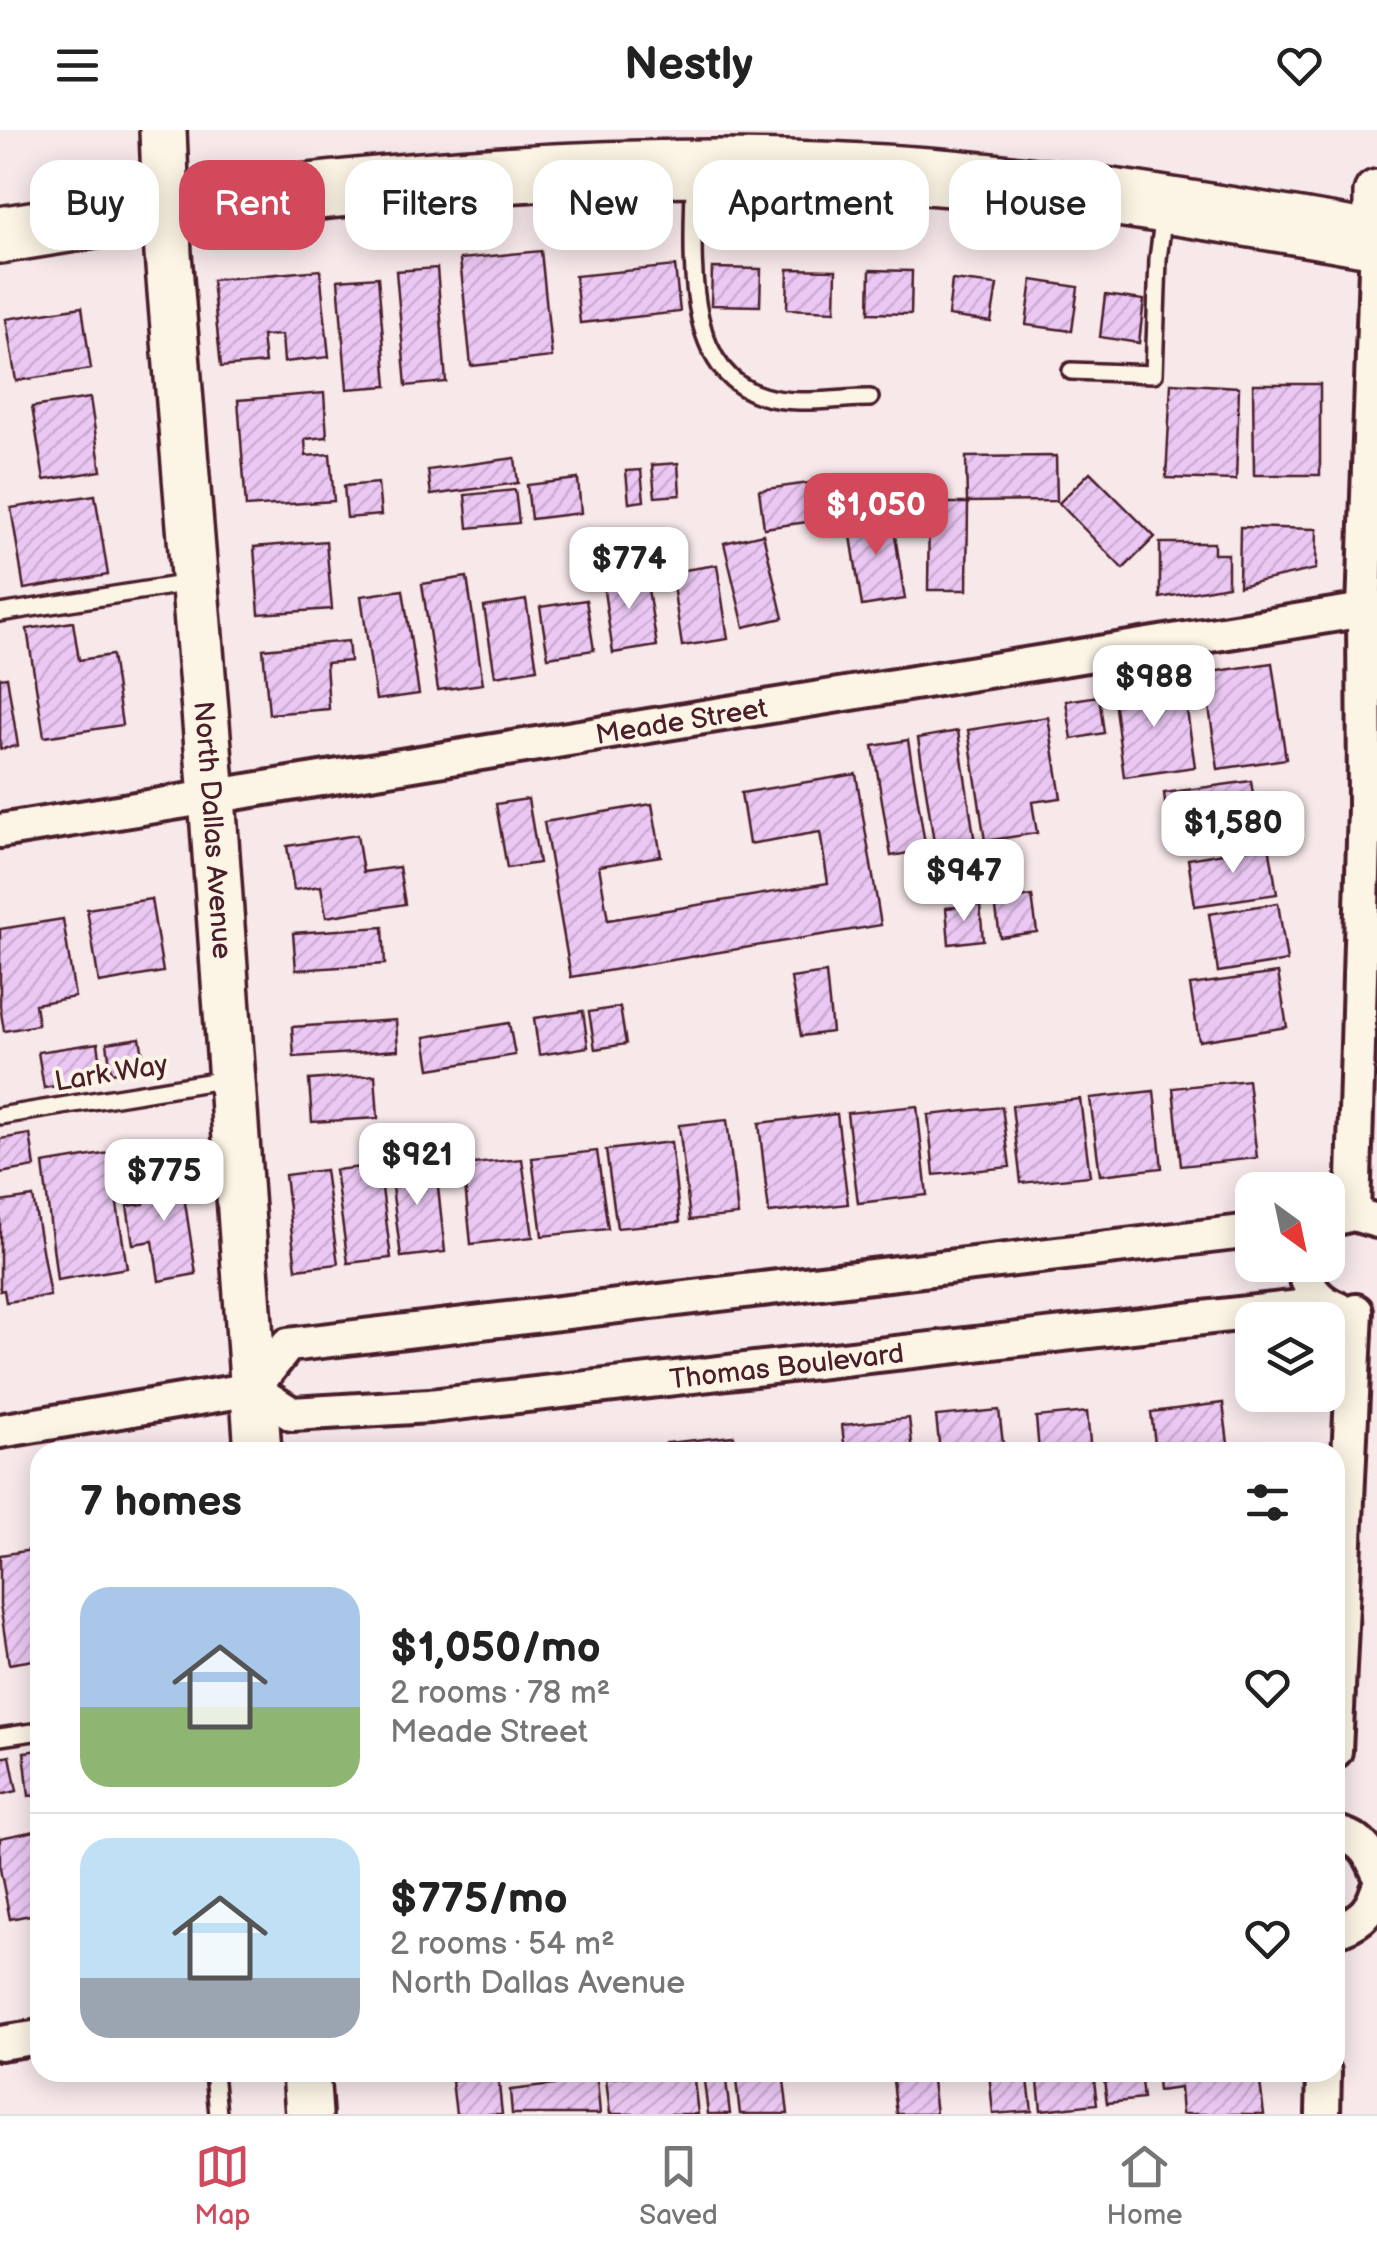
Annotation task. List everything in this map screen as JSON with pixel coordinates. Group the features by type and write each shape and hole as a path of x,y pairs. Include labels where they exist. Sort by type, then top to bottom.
{"highway":[{"path":"0,235 418,179 693,169"},
{"path":"929,176 1165,204 1377,240"}],"main road":[{"name":"North Dallas Avenue","path":"163,130 257,1442"},
{"path":"1377,193 1377,240"},
{"path":"307,2082 309,2114"}],"street":[{"path":"1361,1218 1371,806 1364,610 1377,240"},
{"name":"Meade Street","path":"0,831 1364,610"},
{"path":"0,1431 253,1389 288,1345 1235,1233"},
{"path":"1335,1295 1335,1442"},
{"name":"Thomas Boulevard","path":"253,1389 292,1414 430,1406 1335,1295"},
{"path":"1355,1837 1372,1856 1377,1870"},
{"path":"1345,1927 1374,1904"},
{"path":"0,2043 30,2038"},
{"path":"1323,2114 1324,2082"}],"lane":[{"path":"1071,371 1154,374 1158,259 1165,204"},
{"path":"696,250 698,306 706,342 729,376 761,396 787,400 870,398"},
{"path":"0,613 194,583"},
{"name":"Lark Way","path":"0,1116 231,1078"},
{"path":"0,1738 30,1733"},
{"path":"215,2082 218,2114"}],"building":[{"path":"541,251 552,357 471,366 460,259"},
{"path":"675,266 680,312 580,323 575,276"},
{"path":"437,268 446,382 406,386 396,271"},
{"path":"712,268 761,269 760,306 711,305"},
{"path":"788,269 836,270 835,311 787,309"},
{"path":"320,270 329,357 284,362 282,335 262,336 265,363 221,367 212,280"},
{"path":"870,270 912,271 911,314 869,313"},
{"path":"378,277 387,386 347,389 338,280"},
{"path":"952,280 997,285 991,322 948,316"},
{"path":"1032,280 1078,287 1072,331 1026,325"},
{"path":"1105,295 1144,300 1139,343 1100,337"},
{"path":"82,307 91,369 16,381 6,319"},
{"path":"1171,383 1239,387 1236,480 1166,478"},
{"path":"1253,384 1320,384 1320,475 1254,475"},
{"path":"324,393 327,437 305,439 306,456 330,454 334,501 246,507 238,400"},
{"path":"90,398 101,471 44,480 32,407"},
{"path":"1056,456 1057,501 967,502 966,457"},
{"path":"515,458 518,483 431,495 428,470"},
{"path":"678,463 680,495 655,497 652,465"},
{"path":"641,470 644,501 629,503 626,471"},
{"path":"1090,472 1155,537 1123,569 1059,503"},
{"path":"845,478 850,516 764,528 759,490"},
{"path":"578,479 581,513 531,519 527,485"},
{"path":"378,483 381,515 347,518 344,486"},
{"path":"515,490 519,523 468,528 465,495"},
{"path":"95,495 108,575 24,589 11,508"},
{"path":"929,503 968,503 967,590 928,590"},
{"path":"891,510 905,599 862,606 848,517"},
{"path":"1240,527 1317,529 1316,569 1239,586"},
{"path":"763,534 783,618 744,627 724,543"},
{"path":"326,541 332,609 259,614 254,547"},
{"path":"1160,543 1214,543 1214,554 1228,554 1228,586 1160,598"},
{"path":"717,565 728,639 682,646 671,572"},
{"path":"645,570 657,646 613,653 602,577"},
{"path":"467,577 483,684 438,690 422,584"},
{"path":"403,590 419,694 376,700 361,596"},
{"path":"526,600 537,669 495,676 484,607"},
{"path":"586,600 594,650 548,657 540,607"},
{"path":"73,622 79,660 112,655 122,725 44,737 27,629"},
{"path":"348,641 350,661 326,663 329,709 269,714 263,649"},
{"path":"1272,663 1286,759 1218,769 1204,673"},
{"path":"7,677 18,746 0,749 0,678"},
{"path":"1183,682 1195,767 1124,777 1113,692"},
{"path":"1099,696 1104,733 1072,739 1066,701"},
{"path":"1048,717 1061,798 1032,802 1037,833 985,841 968,730"},
{"path":"958,731 975,843 935,849 918,738"},
{"path":"908,740 926,850 891,856 873,746"},
{"path":"856,774 881,925 571,977 544,822 652,804 661,856 599,866 608,920 828,883 820,832 749,844 741,793"},
{"path":"1251,781 1257,821 1168,832 1164,793"},
{"path":"528,799 539,863 507,868 496,804"},
{"path":"357,835 363,872 399,867 405,904 326,917 321,886 294,890 287,846"},
{"path":"1269,845 1277,894 1195,906 1188,859"},
{"path":"1032,896 1037,932 1000,937 995,902"},
{"path":"151,899 163,972 99,983 87,909"},
{"path":"1278,903 1287,961 1218,972 1209,914"},
{"path":"980,905 983,940 949,944 946,908"},
{"path":"63,919 75,997 35,1004 38,1025 4,1031 0,1006 0,929"},
{"path":"383,927 385,964 296,970 293,933"},
{"path":"826,973 832,1032 801,1036 791,978"},
{"path":"1278,973 1287,1027 1199,1041 1190,985"},
{"path":"620,1007 626,1044 595,1049 589,1012"},
{"path":"583,1011 588,1047 539,1055 534,1018"},
{"path":"396,1020 398,1050 294,1057 292,1027"},
{"path":"509,1023 515,1055 430,1069 425,1037"},
{"path":"140,1038 145,1067 111,1073 107,1043"},
{"path":"98,1043 103,1078 44,1088 38,1052"},
{"path":"375,1075 378,1118 312,1122 309,1080"},
{"path":"1248,1080 1257,1158 1181,1166 1173,1088"},
{"path":"1154,1091 1162,1168 1100,1175 1090,1098"},
{"path":"1080,1099 1090,1176 1021,1183 1012,1106"},
{"path":"917,1106 927,1195 858,1203 847,1113"},
{"path":"1002,1107 1010,1167 934,1175 928,1115"},
{"path":"837,1114 848,1204 769,1213 759,1123"},
{"path":"727,1120 738,1215 690,1220 679,1125"},
{"path":"30,1134 35,1167 0,1173 0,1139"},
{"path":"671,1142 680,1222 617,1228 606,1150"},
{"path":"597,1151 608,1229 542,1236 532,1158"},
{"path":"109,1153 127,1268 57,1280 43,1164"},
{"path":"435,1159 445,1252 401,1257 389,1164"},
{"path":"522,1159 533,1237 471,1244 463,1165"},
{"path":"379,1165 391,1258 348,1263 335,1170"},
{"path":"180,1170 196,1274 159,1281 153,1241 133,1244 127,1206 144,1204 140,1176"},
{"path":"325,1170 338,1264 296,1269 285,1175"},
{"path":"33,1197 50,1296 6,1302 4,1290 0,1291 0,1202"},
{"path":"1223,1403 1228,1442 1155,1442 1151,1412"},
{"path":"999,1410 1003,1442 939,1442 936,1416"},
{"path":"1087,1412 1090,1442 1038,1442 1036,1417"},
{"path":"909,1418 912,1442 844,1442 842,1425"},
{"path":"734,1436 734,1442 676,1442"},
{"path":"30,1550 30,1661 9,1664 0,1605 0,1555"},
{"path":"30,1751 30,1796 29,1796 24,1752"},
{"path":"10,1756 17,1791 0,1795 0,1758"},
{"path":"30,1832 30,1915 10,1919 0,1869 0,1838"},
{"path":"452,2082 499,2082 502,2114 456,2114"},
{"path":"597,2082 600,2114 512,2114 510,2090"},
{"path":"606,2082 694,2082 698,2114 610,2114"},
{"path":"704,2082 726,2082 730,2114 708,2114"},
{"path":"736,2082 784,2082 788,2114 740,2114"},
{"path":"893,2082 932,2082 936,2114 897,2114"},
{"path":"990,2082 1028,2082 1032,2111 993,2114"},
{"path":"1038,2082 1094,2082 1097,2104 1041,2110"},
{"path":"1104,2082 1141,2082 1143,2099 1107,2103"},
{"path":"1157,2082 1260,2082 1264,2114 1182,2114 1180,2088 1158,2091"}]}
